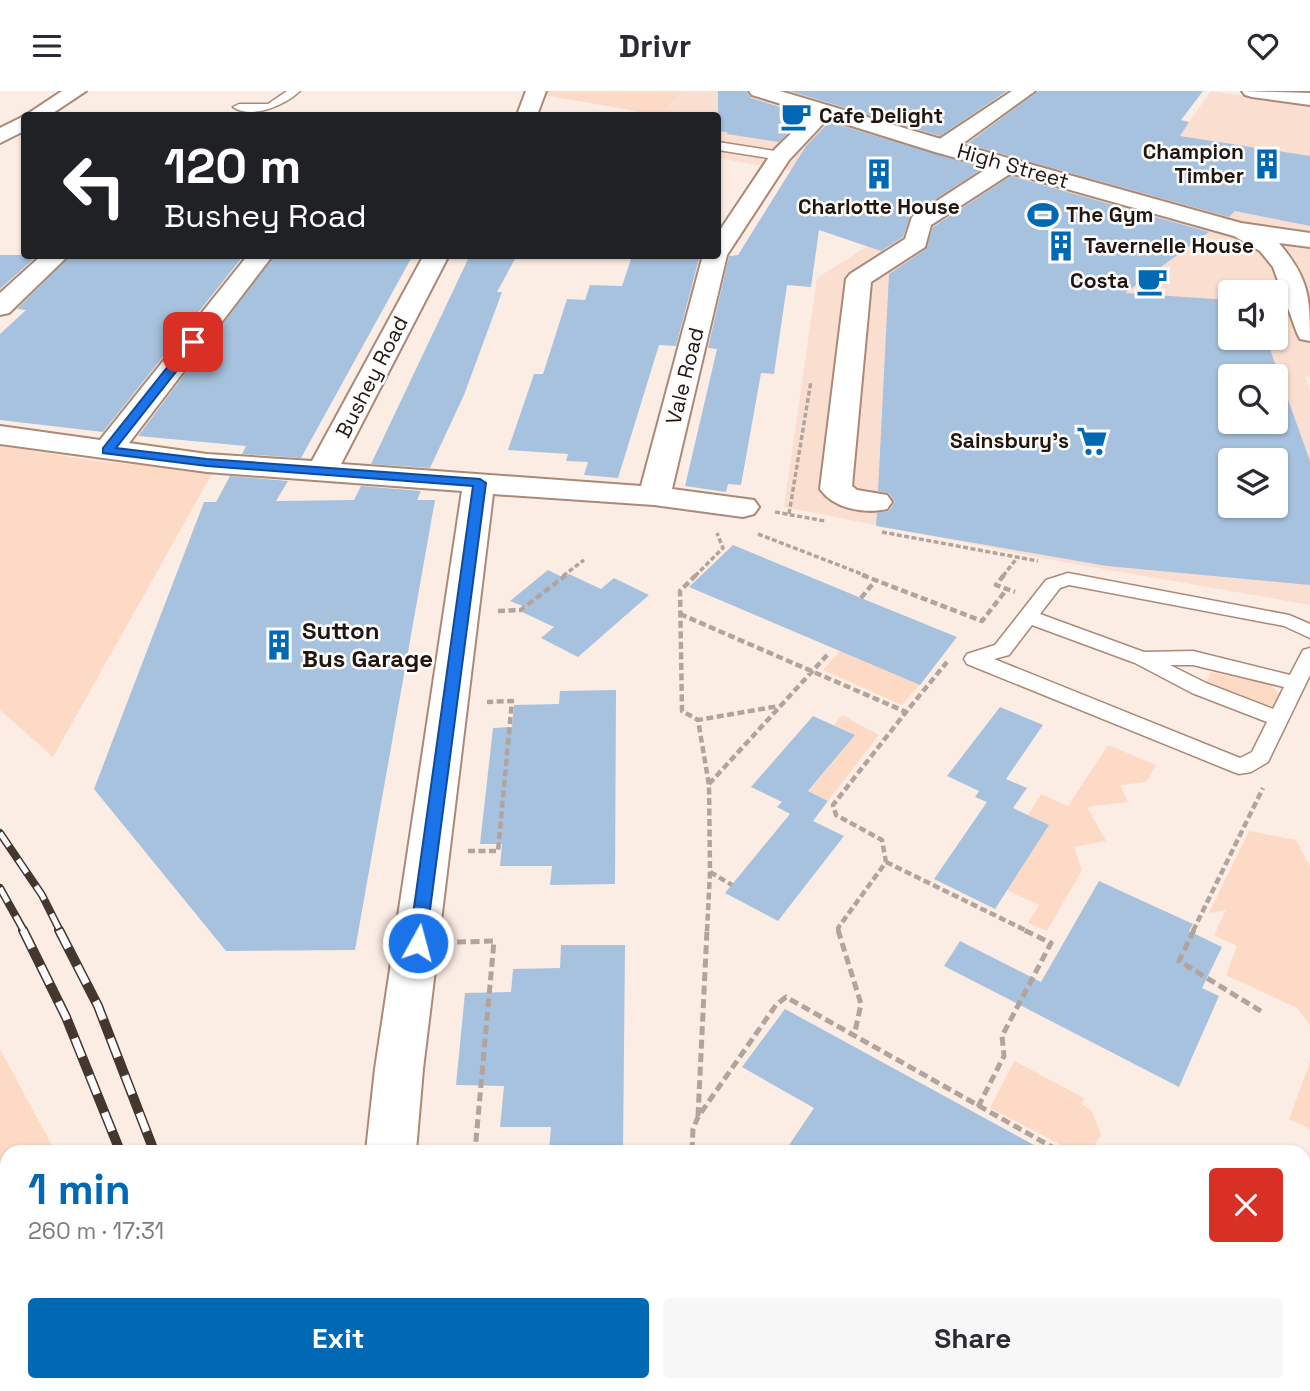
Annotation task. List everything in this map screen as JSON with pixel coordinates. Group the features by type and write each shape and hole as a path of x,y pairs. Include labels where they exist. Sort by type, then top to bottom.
{"street":[{"path":"41,112 76,91"},
{"path":"528,112 537,91"},
{"name":"High Street","path":"759,91 943,147 1239,230 1310,243"},
{"path":"943,147 1025,91"},
{"path":"1252,91 1310,99"},
{"path":"721,246 781,156 825,111"},
{"path":"0,137 21,124"},
{"path":"876,502 848,498 836,489 859,279 916,242 920,222 1008,165"},
{"path":"1239,230 1269,246 1285,266 1310,333"},
{"path":"1285,266 1300,249 1310,243"},
{"path":"0,307 53,259"},
{"path":"107,451 258,259"},
{"name":"Bushey Road","path":"434,259 322,471 654,496 751,520"},
{"name":"Vale Road","path":"654,496 714,259"},
{"path":"0,435 207,463 322,471"},
{"path":"392,1145 428,851 480,483"}],"lane":[{"path":"239,107 270,107 295,91"},
{"path":"721,146 781,156"},
{"path":"1310,632 1289,621 1068,579 1052,584 1002,650 974,659 1221,761 1239,766 1251,764 1260,757 1310,655"},
{"path":"1028,617 1142,658 1199,688 1279,719"},
{"path":"1142,658 1192,658 1296,683"}],"path":[{"path":"751,520 829,522"},
{"path":"751,520 876,580 982,621 1007,589"},
{"path":"870,530 1044,562"},
{"path":"716,531 723,548 680,591 682,711 698,720 779,706"},
{"path":"1017,558 996,585 1021,594"},
{"path":"462,612 521,610 584,560"},
{"path":"861,597 876,580"},
{"path":"680,614 906,712"},
{"path":"709,785 829,653"},
{"path":"854,1036 861,1004 838,928 886,862 883,840 836,815 833,805 953,654"},
{"path":"428,851 498,851 512,701 451,702"},
{"path":"698,720 709,785 709,872 698,1117"},
{"path":"1264,1013 1179,961 1266,780"},
{"path":"886,862 1051,943 1002,1036 1004,1056 978,1107"},
{"path":"709,872 732,885"},
{"path":"418,943 494,941 476,1145"},
{"path":"692,1145 693,1129 698,1117 776,1005 786,997 1048,1145"}],"shaded area":[{"path":"547,91 684,91 661,112 641,112 544,95"},
{"path":"684,91 959,91 1006,105 1021,97 1163,123 1167,118 1189,122 1211,91 1310,106 1310,377 1305,376 1310,391 1310,605 1058,561 784,507 817,278 904,223 791,171 721,159 721,112 661,112"},
{"path":"0,446 98,461 213,472 53,757 0,710"},
{"path":"840,651 920,685 902,705 823,670"},
{"path":"1211,672 1271,685 1279,694 1275,706 1268,706 1207,681"},
{"path":"842,715 879,735 828,801 809,791 855,735 834,725"},
{"path":"1108,745 1156,765 1146,782 1120,785 1128,802 1087,807 1106,841 1074,847 1082,870 1047,931 1028,923 1039,905 1007,890 1049,825 1028,815 1041,794 1068,806"},
{"path":"1249,831 1296,840 1310,867 1310,1025 1297,1008 1226,975 1237,946 1214,935 1226,910 1209,913"},
{"path":"0,1049 52,1145 0,1145"},
{"path":"1014,1061 1084,1098 1082,1104 1092,1111 1101,1134 1095,1145 1061,1145 990,1108"},
{"path":"1310,1062 1310,1129 1289,1119"}],"building":[{"path":"718,91 746,91 751,98 806,115 779,142 721,131 721,112 718,112"},
{"path":"789,91 1007,91 940,136"},
{"path":"1038,91 1203,91 1181,120 1189,122 1180,136 1310,156 1310,226 1235,211 1229,217 967,144"},
{"path":"829,122 983,168 911,215 903,237 881,251 819,230 811,287 787,285 774,374 761,373 741,485 728,484 726,492 685,486 717,349 708,348 729,256 738,255 806,146"},
{"name":"Sainsbury's","path":"1011,176 1209,232 1125,293 1218,299 1218,350 1270,350 1275,364 1218,364 1218,434 1288,434 1288,400 1310,461 1310,585 1107,566 876,526 877,513 889,511 895,502 889,493 878,491 889,274 926,249 933,227"},
{"path":"0,255 21,255 21,259 34,259 0,289"},
{"path":"67,259 241,259 103,432 0,420 0,334 26,310 17,309"},
{"path":"272,259 411,259 301,458 242,454 246,446 138,436"},
{"path":"468,259 515,259 497,292 502,292 464,395 430,468 371,464"},
{"path":"631,259 699,259 676,346 659,345 618,478 584,475 588,462 566,461 568,454 508,450 534,374 543,374 567,299 585,300 590,285 622,286"},
{"name":"Sutton Bus Garage","path":"230,476 288,481 276,501 354,500 361,486 421,491 417,500 435,500 355,950 226,951 94,789 204,502 216,502"},
{"path":"733,545 957,637 920,685 689,587"},
{"path":"548,570 564,578 569,574 601,589 614,578 649,595 578,657 541,638 554,627 522,612 527,608 510,601"},
{"path":"616,690 615,884 550,885 552,866 500,866 502,844 480,844 493,728 512,727 514,705 559,704 560,691"},
{"path":"1000,707 1043,725 1006,779 1027,788 1013,808 1049,825 995,909 934,879 987,802 975,797 979,791 947,776"},
{"path":"813,716 855,735 808,791 828,801 813,821 844,836 778,921 725,893 790,814 777,807 782,802 751,787"},
{"path":"1099,881 1193,924 1189,931 1222,947 1202,988 1219,996 1179,1087 944,966 960,941 1041,982"},
{"path":"561,945 625,945 623,1145 550,1145 551,1127 500,1127 504,1086 456,1085 465,993 511,992 513,969 560,968"},
{"path":"785,1009 1034,1145 789,1145 814,1108 742,1067"}],"railway":[{"path":"0,833 42,895 60,931"},
{"path":"0,888 24,931"},
{"path":"23,930 66,1017 118,1145"},
{"path":"59,930 98,1006 152,1145"}],"place":[{"name":"Cafe Delight","path":"796,116"},
{"name":"Champion Timber","path":"1267,164"},
{"name":"Charlotte House","path":"879,174"},
{"name":"The Gym","path":"1043,215"},
{"name":"Tavernelle House","path":"1061,246"},
{"name":"Costa","path":"1152,281"},
{"name":"Sainsbury's","path":"1092,441"},
{"name":"Sutton Bus Garage","path":"279,645"}],"route":[{"path":"193,342 107,451 207,463 480,483 428,851 418,943"}]}
